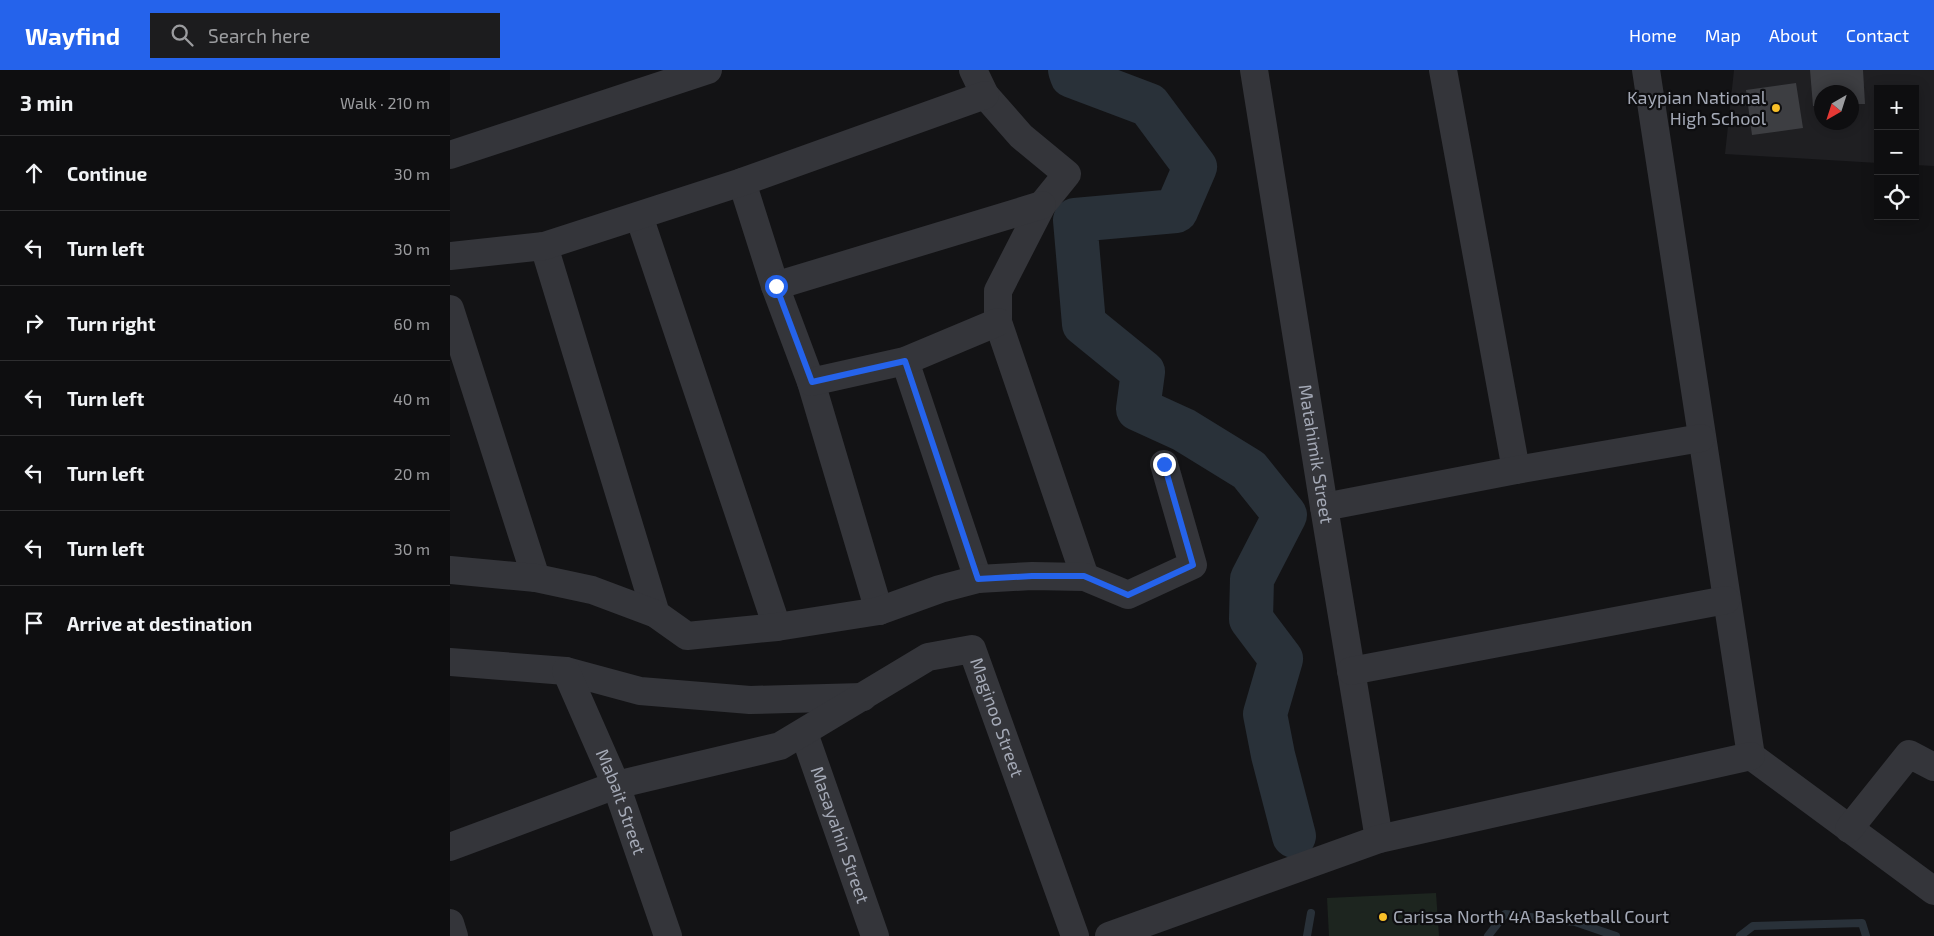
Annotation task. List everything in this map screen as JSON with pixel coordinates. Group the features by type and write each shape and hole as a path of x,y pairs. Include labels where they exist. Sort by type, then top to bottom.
{"street":[{"path":"450,155 708,70"},
{"path":"973,70 985,95 1021,136 1067,174 1042,205 998,291 998,322 1084,576"},
{"name":"Matahimik Street","path":"1254,70 1379,838"},
{"path":"1443,70 1516,470"},
{"path":"1646,70 1751,756 1934,891"},
{"path":"450,256 544,246 742,182 985,95"},
{"path":"742,182 776,286 812,382 879,611"},
{"path":"776,286 1042,205"},
{"path":"639,216 777,627"},
{"path":"544,246 656,614"},
{"path":"450,309 536,578"},
{"path":"812,382 905,361 998,322"},
{"path":"905,361 978,579"},
{"path":"1324,506 1701,438"},
{"path":"450,570 536,578 592,590 656,614 687,636 777,627 879,611 940,589 978,579 1084,576 1128,595 1193,565 1164,464"},
{"path":"1351,671 1726,600"},
{"name":"Maginoo Street","path":"450,847 616,785 780,746 928,657 972,649 1075,936"},
{"path":"450,662 566,671 640,691 750,700 863,697"},
{"name":"Mabait Street","path":"566,671 616,785 668,936"},
{"name":"Masayahin Street","path":"804,733 875,936"},
{"path":"1849,829 1910,754 1934,767"},
{"path":"1109,936 1379,838 1751,756"},
{"path":"450,923 454,936"}],"shaded area":[{"name":"Kaypian National High School","path":"1734,70 1934,70 1934,166 1919,165 1919,85 1874,85 1874,163 1725,154"},
{"name":"Carissa North 4A Basketball Court","path":"1436,893 1439,936 1329,936 1327,898"}],"building":[{"path":"1810,70 1863,70 1865,104 1859,104 1859,85 1814,85 1813,106"},
{"path":"1796,83 1803,128 1752,135 1746,90"}],"waterway":[{"path":"1070,70 1072,76 1149,105 1195,167 1176,211 1075,220 1084,324 1143,372 1138,409 1184,430 1249,470 1285,515 1252,579 1251,619 1281,659 1265,714 1273,755 1294,836"},
{"path":"1307,936 1311,913"},
{"path":"1488,936 1505,914 1575,922 1616,936"},
{"path":"1740,936 1753,926 1862,923 1866,936"}],"place":[{"name":"Kaypian National High School","path":"1776,108"},
{"name":"Carissa North 4A Basketball Court","path":"1383,917"}],"route":[{"path":"776,286 812,382 905,361 978,579 1084,576 1128,595 1193,565 1164,464"}]}
